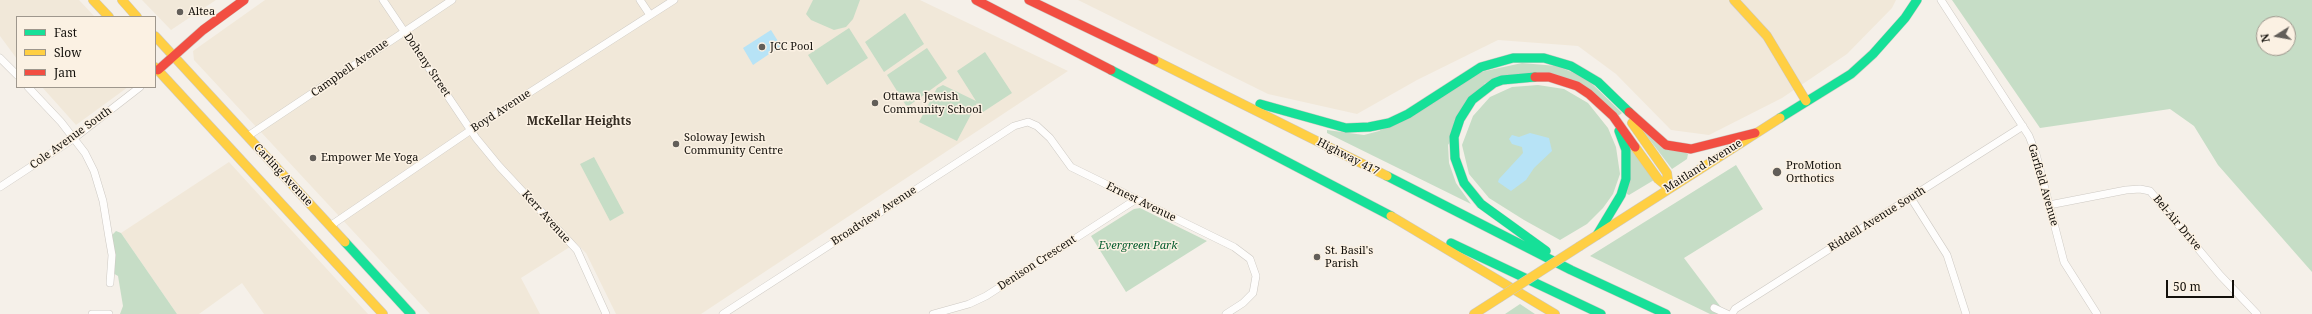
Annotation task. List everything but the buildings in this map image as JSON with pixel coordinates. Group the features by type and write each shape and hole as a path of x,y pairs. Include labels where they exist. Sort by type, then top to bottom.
{"main road":[{"path":"93,0 108,16"},
{"path":"122,0 137,16"},
{"path":"156,70 203,30 244,0"},
{"path":"976,0 1389,215 1601,314"},
{"name":"Highway 417","path":"1029,0 1223,93 1571,270 1666,314"},
{"path":"1734,0 1767,36 1806,101"},
{"name":"Maitland Avenue","path":"1474,314 1755,133 1851,74 1873,54 1905,18 1917,0"},
{"name":"Carling Avenue","path":"156,37 411,314"},
{"path":"1223,93 1316,122 1346,128 1369,127 1389,123 1408,114 1481,67 1514,58 1544,58 1571,66 1598,82 1658,139 1674,148 1691,149 1755,133"},
{"name":"Carling Avenue","path":"156,70 383,314"},
{"path":"1571,270 1518,228 1481,204 1464,183 1455,158 1454,137 1460,119 1478,93 1502,80 1525,76 1549,77 1577,86 1589,94 1613,116 1658,179 1669,188"},
{"path":"1614,97 1667,173 1669,188"},
{"path":"1597,235 1621,195 1627,171 1626,150 1613,116"},
{"path":"1389,215 1555,314"}],"street":[{"name":"Doheny Street","path":"383,0 471,130"},
{"name":"Campbell Avenue","path":"248,136 319,90 403,31 452,0"},
{"path":"640,0 650,15"},
{"name":"Boyd Avenue","path":"330,226 471,130 674,0"},
{"name":"Garfield Avenue","path":"1941,0 2023,126 2036,154 2064,262 2097,314"},
{"path":"0,58 16,74"},
{"path":"29,88 74,139 91,165 103,201 112,255 110,283"},
{"name":"Cole Avenue South","path":"0,187 74,139 139,88"},
{"name":"Ernest Avenue","path":"1028,122 1037,126 1050,138 1057,150 1071,166 1135,200 1234,247 1250,259 1256,276 1253,293 1226,314"},
{"name":"Broadview Avenue","path":"723,314 1014,126 1028,122"},
{"name":"Riddell Avenue South","path":"1732,314 1742,304 1912,198 2023,126"},
{"name":"Kerr Avenue","path":"471,130 498,166 577,250 606,314"},
{"name":"Bel-Air Drive","path":"2049,205 2126,190 2140,189 2150,191 2220,275 2257,314"},
{"path":"1912,198 1947,255 1966,314"},
{"name":"Denison Crescent","path":"933,314 969,304 986,296 1135,200"},
{"path":"1714,308 1728,314"},
{"path":"92,314 109,314"}],"shaded area":[{"path":"0,0 79,0 94,16 16,16 16,58 0,36"},
{"name":"Altea","path":"142,0 216,0 171,30"},
{"path":"265,0 920,0 1068,71 701,314 616,314 586,253 576,243 521,278 540,314 430,314 194,60 193,51"},
{"path":"1078,0 1896,0 1892,8 1847,54 1782,98 1709,135 1671,130 1616,74 1578,46 1498,40 1417,80 1357,114 1268,94"},
{"path":"43,88 127,88 76,125"},
{"path":"229,162 368,314 264,314 242,283 199,314 177,314 121,233"}],"green space":[{"path":"813,0 860,0 853,19 846,27 834,30 811,20 806,14"},
{"path":"1952,0 2312,0 2312,272 2218,165 2194,126 2170,109 2040,128"},
{"path":"905,13 924,44 884,72 865,42"},
{"path":"849,28 868,58 827,85 808,55"},
{"path":"927,48 947,78 907,107 887,75"},
{"path":"985,52 1012,93 983,112 977,103 957,141 919,122 937,88 943,85 976,101 957,71"},
{"path":"1522,63 1557,66 1586,78 1622,113 1618,116 1557,75 1485,83 1448,145 1449,163 1456,183 1471,204 1327,133 1327,130 1364,135 1379,131 1476,73"},
{"path":"1538,85 1564,89 1588,103 1608,128 1616,147 1620,174 1613,194 1603,208 1587,224 1560,240 1489,198 1469,174 1462,145 1473,116 1490,97 1512,87"},
{"path":"1643,131 1688,154 1687,159 1672,169"},
{"path":"1630,148 1654,180 1629,195 1627,194"},
{"path":"594,157 624,213 610,221 580,164"},
{"path":"1736,165 1763,209 1684,258 1726,314 1710,314 1590,256"},
{"name":"Evergreen Park","path":"1140,208 1207,241 1126,292 1091,236 1134,209"},
{"path":"116,231 121,233 177,314 120,314 123,306 118,276 111,272 109,238"},
{"path":"1520,304 1535,314 1505,314"}],"water":[{"name":"JCC Pool","path":"771,30 781,46 753,65 743,48"},
{"path":"1530,133 1549,138 1552,151 1534,168 1526,180 1511,191 1498,182 1499,179 1523,153 1522,147 1512,144 1509,139 1512,135 1519,137"}],"traffic: fast":[{"path":"1780,118 1851,74 1873,54 1905,18 1917,0"},
{"path":"1260,104 1346,128 1369,127 1389,123 1408,114 1481,67 1513,58 1544,58 1571,66 1598,82 1629,112"},
{"path":"1111,70 1391,216"},
{"path":"1535,77 1502,80 1494,83 1472,100 1460,119 1454,137 1455,158 1464,183 1481,204 1546,251"},
{"path":"1597,235 1621,195 1626,179 1626,150 1619,131"},
{"path":"1387,176 1571,270 1666,314"},
{"path":"345,242 411,314"},
{"path":"1451,243 1601,314"}],"traffic: slow":[{"path":"93,0 108,16"},
{"path":"122,0 136,16"},
{"path":"1734,0 1767,36 1806,101"},
{"path":"156,37 345,242"},
{"path":"1154,60 1387,176"},
{"path":"156,68 383,314"},
{"path":"1580,246 1780,118"},
{"path":"1632,123 1667,173 1669,188"},
{"path":"1635,147 1658,179 1669,188"},
{"path":"1391,216 1555,314"},
{"path":"1499,298 1580,246"},
{"path":"1474,314 1499,298"}],"traffic: jam":[{"path":"158,70 203,30 244,0"},
{"path":"976,0 1111,70"},
{"path":"1029,0 1154,60"},
{"path":"1535,77 1549,77 1577,86 1589,94 1613,116 1635,147"},
{"path":"1629,112 1666,145 1691,149 1755,133"}],"place":[{"name":"Altea","path":"180,12"},
{"name":"JCC Pool","path":"762,47"},
{"name":"Ottawa Jewish Community School","path":"875,103"},
{"name":"Soloway Jewish Community Centre","path":"676,144"},
{"name":"Empower Me Yoga","path":"313,158"},
{"name":"ProMotion Orthotics","path":"1777,172"},
{"name":"St. Basil's Parish","path":"1317,257"}],"district":[{"name":"McKellar Heights","path":"579,122"}]}
